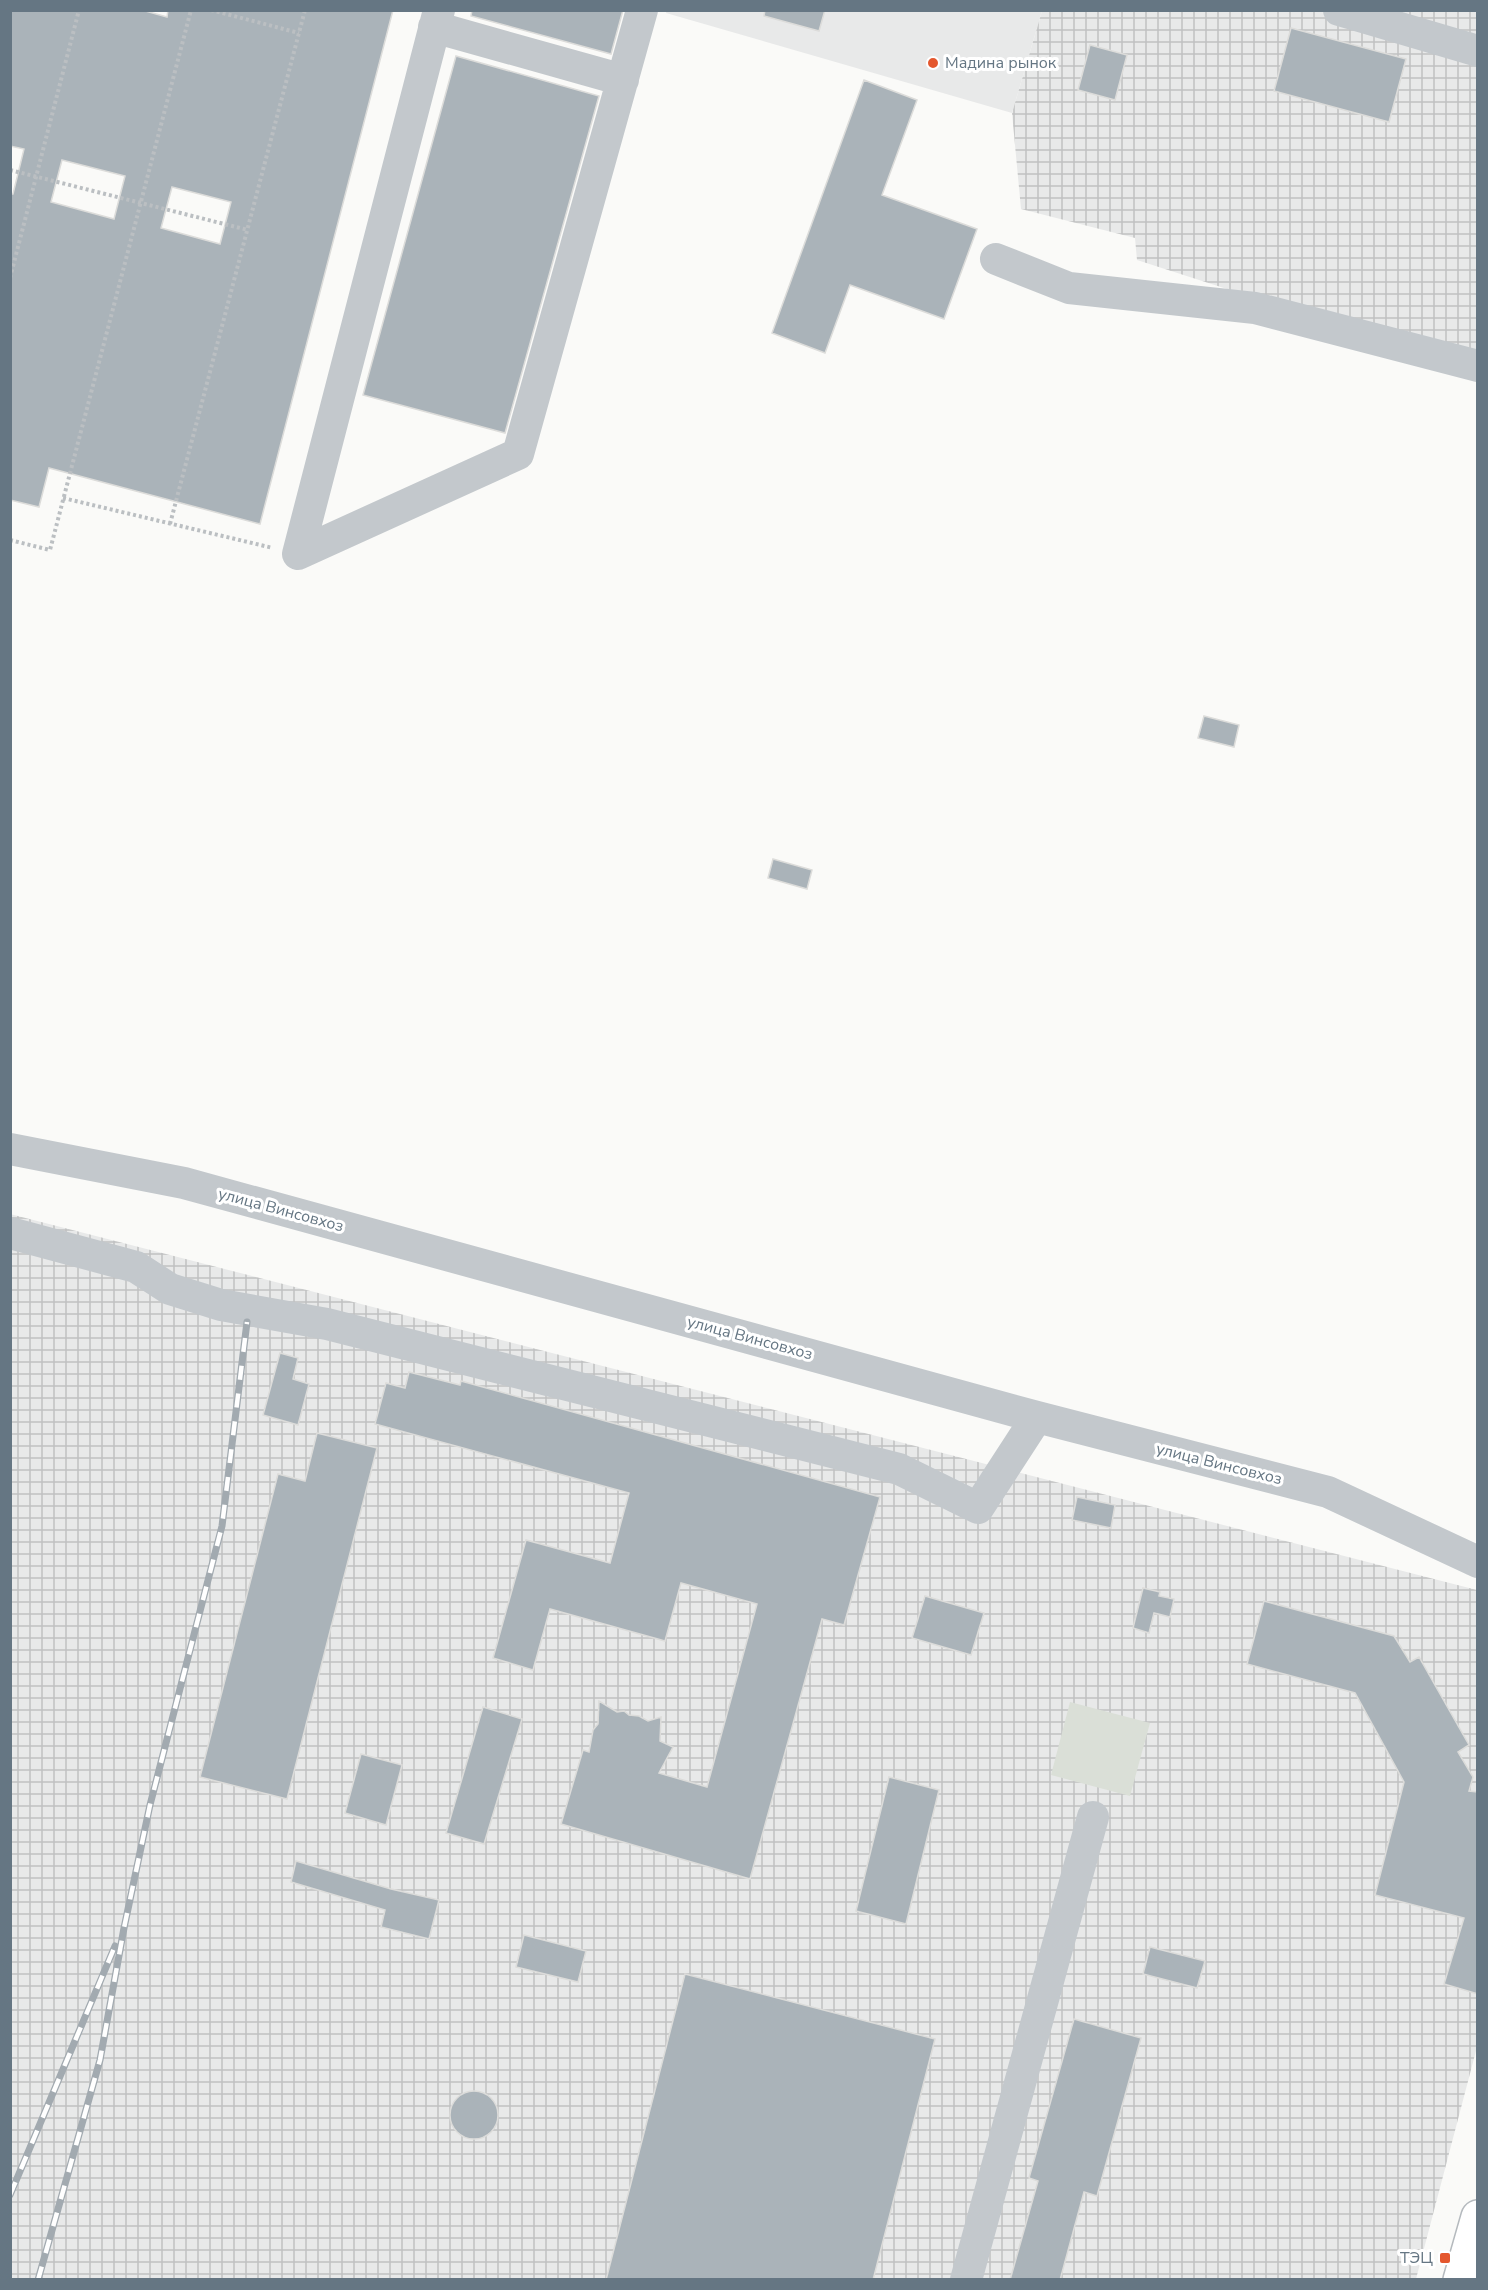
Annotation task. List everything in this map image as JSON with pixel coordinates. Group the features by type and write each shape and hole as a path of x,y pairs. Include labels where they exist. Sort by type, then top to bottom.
{"main road":[{"path":"1460,2280 1478,2217"}],"street":[{"path":"298,554 518,454 642,10"},
{"path":"1339,10 1478,51"},
{"path":"298,554 437,19 623,80"},
{"path":"996,259 1069,288 1255,308 1478,366"},
{"name":"улица Винсовхоз","path":"10,1149 184,1183 1037,1417 1328,1492 1478,1562"},
{"path":"10,1233 136,1267 170,1290 221,1305 327,1324 899,1469 978,1509 1037,1417"},
{"path":"966,2280 1093,1817"}],"path":[{"path":"10,278 79,10"},
{"path":"10,540 50,550 190,10"},
{"path":"211,10 299,33"},
{"path":"170,524 305,10"},
{"path":"10,170 248,230"},
{"path":"63,498 298,554"}],"shaded area":[{"name":"Мадина рынок","path":"667,10 1042,11 1012,113 666,13"},
{"path":"1042,11 1477,11 1477,360 1354,330 1137,260 1135,238 1021,209 1012,113"},
{"path":"10,1214 1477,1590 1477,2047 1416,2279 11,2279"},
{"path":"1070,1702 1150,1723 1130,1796 1051,1775"}],"building":[{"path":"10,10 142,10 167,17 168,10 393,10 260,524 49,468 39,507 10,500 10,194 13,194 24,149 10,146","holes":["62,160 125,176 114,219 51,202","172,187 231,202 220,244 161,228"]},
{"path":"472,10 623,10 611,54 471,16"},
{"path":"765,10 825,10 819,31 764,16"},
{"path":"1291,28 1406,59 1389,122 1274,91"},
{"path":"1090,45 1127,55 1115,100 1078,90"},
{"path":"456,56 599,96 505,433 363,395"},
{"path":"864,80 917,100 882,195 977,229 944,319 850,285 825,353 772,333"},
{"path":"1204,716 1239,725 1234,747 1198,738"},
{"path":"773,859 812,870 807,889 768,878"},
{"path":"280,1353 298,1358 293,1379 309,1384 298,1425 263,1415"},
{"path":"409,1372 460,1385 461,1381 880,1497 844,1625 822,1619 750,1879 561,1824 583,1750 589,1752 593,1730 598,1724 599,1701 617,1712 624,1711 648,1721 661,1717 660,1741 673,1747 659,1773 707,1787 757,1604 681,1583 665,1641 550,1609 533,1670 493,1658 526,1540 610,1563 629,1493 375,1424 386,1383 405,1388"},
{"path":"317,1433 377,1448 287,1799 200,1777 278,1474 305,1481"},
{"path":"1077,1497 1115,1505 1111,1528 1072,1520"},
{"path":"1143,1588 1160,1592 1159,1596 1174,1599 1170,1617 1154,1613 1149,1633 1133,1628"},
{"path":"925,1596 984,1613 971,1655 912,1638"},
{"path":"1264,1601 1394,1636 1410,1662 1419,1657 1469,1745 1458,1752 1473,1777 1469,1791 1478,1792 1478,1994 1444,1984 1464,1918 1375,1895 1404,1782 1355,1693 1247,1664"},
{"path":"483,1707 522,1719 484,1844 446,1833"},
{"path":"361,1754 402,1765 386,1825 345,1813"},
{"path":"889,1777 939,1790 906,1924 856,1911"},
{"path":"296,1861 391,1889 439,1900 429,1939 381,1927 385,1910 291,1882"},
{"path":"524,1935 586,1951 578,1982 516,1967"},
{"path":"1150,1947 1205,1961 1197,1988 1143,1974"},
{"path":"685,1974 935,2039 873,2280 606,2280"},
{"path":"1074,2019 1141,2038 1097,2196 1084,2192 1060,2280 1010,2280 1038,2181 1029,2178"},
{"path":"474,2091 491,2098 498,2115 491,2132 474,2139 457,2132 450,2115 457,2098"}],"railway":[{"path":"38,2280 100,2060 124,1928 150,1805 222,1526 247,1322"},
{"path":"10,2195 115,1946"}],"place":[{"name":"Мадина рынок","path":"933,63"},
{"name":"ТЭЦ","path":"1445,2258"}]}
